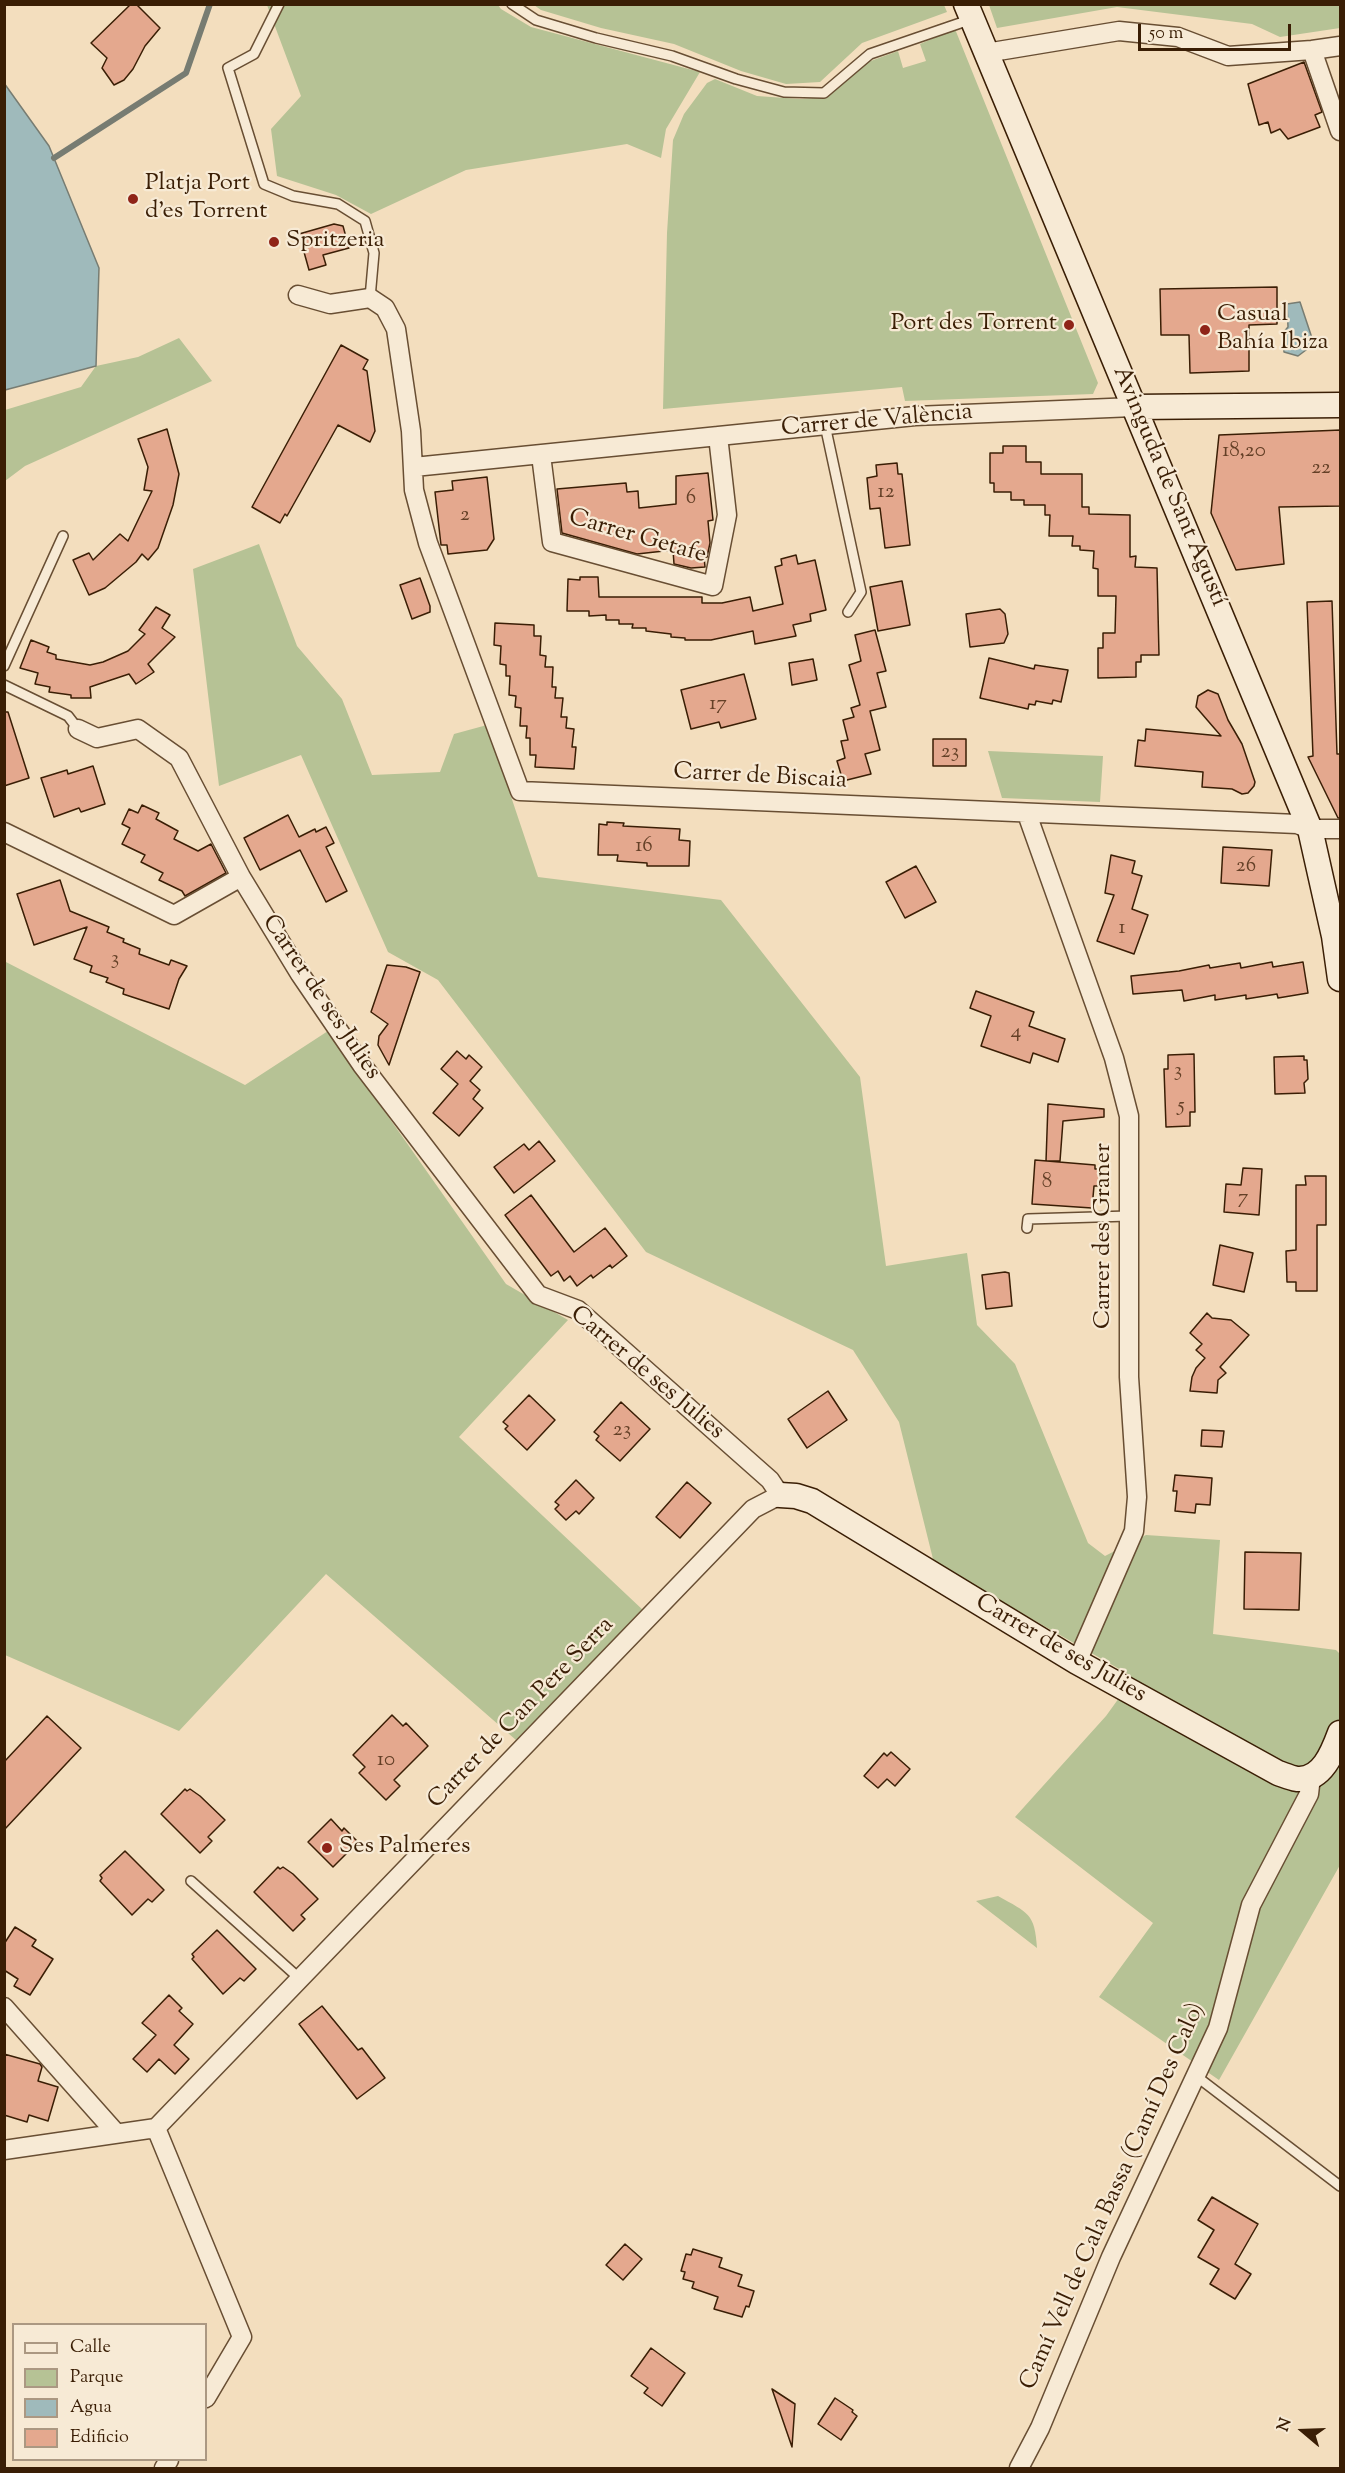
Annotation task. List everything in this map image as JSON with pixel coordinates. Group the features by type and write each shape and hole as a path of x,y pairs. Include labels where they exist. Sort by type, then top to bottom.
{"street":[{"name":"Avinguda de Sant Agustí","path":"969,12 1310,829 1334,936 1341,979"},
{"path":"986,52 1119,31 1178,36 1228,56 1341,46"},
{"path":"1312,50 1341,131"},
{"path":"298,295 330,304 370,298 384,308 396,329 414,467"},
{"name":"Carrer de València","path":"414,467 915,416 1134,407 1341,405"},
{"name":"Carrer Getafe","path":"541,455 552,542 712,586 727,515 718,436"},
{"name":"Carrer de Biscaia","path":"414,467 414,490 428,543 520,792 1297,824 1310,829 1341,829"},
{"name":"Carrer de ses Julies","path":"78,729 97,738 138,729 180,758 241,877 300,974 362,1065 538,1295 578,1310 770,1480 780,1495 796,1496 812,1501 1077,1662 1278,1773 1296,1779 1311,1777"},
{"name":"Carrer des Graner","path":"1027,814 1114,1058 1129,1116 1129,1377 1137,1497 1134,1532 1077,1662"},
{"path":"4,832 174,915 241,877"},
{"name":"Carrer de Can Pere Serra","path":"156,2128 753,1509 780,1495"},
{"path":"1311,1777 1327,1763 1341,1733"},
{"name":"Camí Vell de Cala Bassa (Camí Des Calo)","path":"1019,2469 1040,2428 1111,2257 1218,2028 1251,1905 1310,1794 1311,1777"},
{"path":"4,2007 117,2133"},
{"path":"7,2152 156,2128 242,2337 207,2396"}],"lane":[{"path":"279,4 254,54 228,68 248,135 264,184 293,196 338,204 365,221 374,253 370,298"},
{"path":"512,4 536,20 596,38 672,56 736,79 784,92 824,93 870,54 969,12"},
{"path":"825,425 861,592 848,612"},
{"path":"4,666 63,536"},
{"path":"4,685 68,716 78,729"},
{"path":"1027,1228 1028,1219 1129,1216"},
{"path":"191,1881 300,1979"},
{"path":"1196,2076 1341,2186"}],"green space":[{"path":"267,5 498,5 531,27 700,72 666,129 661,158 627,144 466,170 371,214 336,195 277,176 271,129 301,96"},
{"path":"534,5 944,5 947,12 862,43 820,82 786,84 741,71 674,44 601,28 541,10"},
{"path":"989,5 1340,5 1340,28 1280,37 1252,24 1117,7 997,28"},
{"path":"955,29 1098,383 1093,394 905,401 902,387 663,409 667,233 673,140 684,114 707,83 715,79 757,96 800,99 828,97 868,62 898,51 903,68 926,61 920,44"},
{"path":"179,338 212,381 25,466 5,481 5,410 81,387 96,366 138,357"},
{"path":"259,544 297,646 342,699 372,775 440,772 454,734 487,725 538,877 721,900 860,1077 886,1266 967,1253 977,1325 1015,1364 1088,1543 1105,1556 1146,1535 1220,1540 1213,1634 1336,1650 1340,1654 1340,1865 1219,2080 1099,1997 1153,1923 1015,1817 1106,1716 1119,1698 1128,1674 934,1563 899,1422 853,1350 646,1252 438,980 388,952 301,755 219,786 193,569"},
{"path":"988,751 1103,756 1100,802 1002,798"},
{"path":"4,961 245,1085 328,1031 506,1284 568,1320 459,1437 644,1611 516,1740 326,1574 179,1731 5,1655"},
{"path":"998,1896 1028,1915 1034,1928 1037,1948 976,1901"}],"water":[{"path":"4,83 49,146 99,268 96,366 5,390"},
{"path":"1300,302 1314,344 1298,356 1284,352 1282,334 1288,327 1287,304"}],"building":[{"path":"131,4 136,4 160,28 145,46 133,69 124,80 114,85 102,68 107,58 91,43"},
{"path":"1304,62 1322,112 1315,115 1320,127 1288,139 1280,129 1271,133 1268,122 1259,125 1248,84"},
{"path":"334,224 343,226 349,248 323,255 326,265 309,270 299,234"},
{"name":"Casual Bahía Ibiza","path":"1277,287 1277,324 1249,325 1249,371 1190,373 1189,335 1161,335 1160,289"},
{"path":"341,345 368,360 363,369 367,371 375,431 370,442 338,425 287,516 285,514 280,523 252,507"},
{"path":"167,429 179,474 173,505 158,548 148,560 142,554 136,562 105,588 89,595 73,560 89,553 93,560 120,534 128,541 152,491 144,490 148,467 138,439"},
{"path":"1341,430 1341,506 1279,507 1284,564 1236,570 1211,513 1219,435"},
{"path":"1003,446 1026,446 1026,462 1041,462 1041,474 1082,474 1082,507 1089,507 1089,514 1130,515 1130,557 1136,556 1135,567 1157,568 1159,655 1141,655 1141,662 1136,662 1136,677 1098,678 1098,648 1103,648 1103,633 1115,633 1116,596 1098,596 1098,569 1093,568 1094,551 1080,550 1080,546 1072,546 1073,536 1049,536 1050,515 1045,515 1045,505 1024,505 1024,500 1011,500 1011,492 994,492 994,483 990,483 990,453 1003,453"},
{"path":"897,463 898,474 902,474 910,545 885,548 880,508 870,509 867,478 877,476 876,465"},
{"path":"708,473 713,520 708,521 710,543 707,557 704,557 705,567 691,568 674,564 673,550 637,554 562,533 557,489 626,483 627,492 638,491 639,508 676,504 676,476"},
{"path":"487,477 494,539 487,550 448,554 447,545 441,545 435,492 453,490 452,481"},
{"path":"796,555 798,564 815,560 826,610 810,614 811,621 793,625 796,636 755,644 753,631 711,640 685,640 685,638 671,637 671,634 646,631 646,628 632,628 633,624 619,624 619,620 606,620 606,615 589,616 589,611 567,611 568,579 580,580 580,577 598,577 599,597 702,597 702,603 722,603 750,597 753,611 783,604 775,567 782,565 781,559"},
{"path":"420,578 430,612 412,619 400,585"},
{"path":"902,581 910,625 878,631 870,587"},
{"path":"1332,601 1337,754 1341,754 1341,818 1338,818 1308,757 1313,756 1307,602"},
{"path":"156,607 170,615 162,628 175,637 148,664 154,672 136,684 129,674 90,687 91,698 71,698 71,695 49,692 50,687 35,684 38,673 20,668 31,640 49,647 47,652 56,655 56,659 90,665 128,651 145,634 139,630"},
{"path":"1000,609 1005,614 1008,634 1004,643 970,647 966,614"},
{"path":"495,623 534,625 534,636 541,636 540,655 546,656 545,667 553,667 552,687 556,687 555,698 563,698 561,717 567,717 566,728 574,729 572,747 576,747 574,769 535,767 536,755 530,755 530,738 526,738 527,726 520,726 521,708 515,707 516,696 509,695 510,676 506,676 506,665 500,664 501,646 494,645"},
{"path":"875,630 886,671 877,673 886,707 870,711 880,750 865,754 871,774 843,781 837,761 845,758 841,741 848,740 843,720 854,717 851,708 860,705 849,665 861,661 855,635"},
{"path":"989,658 1034,669 1035,665 1068,670 1061,702 1053,700 1052,704 1036,701 1035,705 1029,704 1028,709 980,698"},
{"path":"813,659 817,680 792,685 789,663"},
{"path":"744,674 756,719 721,728 719,722 691,729 681,690"},
{"path":"1208,690 1218,694 1228,720 1242,744 1255,782 1248,793 1242,794 1232,789 1202,787 1203,772 1135,766 1138,740 1145,741 1146,729 1221,736 1196,707 1198,696"},
{"path":"4,712 8,712 29,778 4,786"},
{"path":"933,739 966,739 966,766 933,766"},
{"path":"93,766 105,804 81,812 79,808 54,817 41,778 67,770 68,774"},
{"path":"142,805 159,813 156,819 178,831 174,839 198,851 211,844 226,873 185,896 182,891 159,880 163,873 141,862 145,855 122,844 130,828 122,824 129,809 138,813"},
{"path":"288,815 299,837 315,829 316,832 326,827 334,843 326,847 347,891 326,902 300,850 260,870 244,838"},
{"path":"607,822 624,823 623,826 680,829 679,840 690,841 689,866 647,866 647,863 617,861 618,855 598,855 599,824 607,825"},
{"path":"1223,847 1272,850 1269,886 1221,883"},
{"path":"1111,855 1135,861 1132,873 1142,876 1132,909 1148,915 1134,954 1097,941 1114,895 1105,893"},
{"path":"916,866 936,902 905,918 886,882"},
{"path":"60,880 70,911 109,927 107,932 140,949 139,954 169,965 171,960 187,966 179,979 169,1009 123,994 124,989 106,982 108,978 90,972 92,966 74,959 87,927 34,945 17,894"},
{"path":"1272,962 1273,967 1303,962 1308,993 1278,998 1277,994 1246,999 1246,995 1215,1000 1215,995 1184,1001 1182,990 1133,994 1131,976 1209,965 1210,968 1240,963 1241,968"},
{"path":"387,965 406,967 420,972 389,1065 378,1045 379,1036 388,1024 371,1012"},
{"path":"976,991 1034,1012 1029,1026 1065,1039 1058,1062 1033,1053 1030,1063 981,1046 991,1016 970,1008"},
{"path":"457,1051 466,1059 469,1055 482,1067 470,1081 480,1090 473,1099 483,1108 459,1136 433,1113 458,1084 441,1069"},
{"path":"1194,1054 1195,1112 1190,1112 1190,1126 1166,1127 1164,1069 1168,1069 1168,1055"},
{"path":"1304,1056 1304,1060 1307,1060 1308,1079 1304,1083 1305,1093 1275,1094 1274,1057"},
{"path":"1048,1104 1104,1109 1104,1117 1063,1121 1060,1161 1046,1161"},
{"path":"539,1141 555,1161 514,1193 494,1167 524,1144 529,1150"},
{"path":"1035,1160 1095,1165 1095,1169 1101,1169 1100,1186 1094,1186 1092,1208 1032,1204"},
{"path":"1243,1168 1262,1169 1259,1215 1224,1212 1226,1184 1241,1185"},
{"path":"1305,1176 1326,1176 1326,1225 1317,1225 1317,1291 1296,1291 1296,1282 1287,1282 1286,1251 1296,1250 1296,1185 1306,1185"},
{"path":"531,1195 574,1252 605,1228 627,1256 612,1268 610,1265 593,1278 591,1275 577,1286 570,1276 564,1281 558,1271 551,1276 505,1215"},
{"path":"1220,1245 1253,1253 1244,1292 1213,1285"},
{"path":"1009,1273 1012,1306 986,1309 982,1275"},
{"path":"1207,1313 1212,1318 1231,1320 1249,1335 1220,1367 1226,1373 1218,1380 1217,1393 1190,1391 1196,1368 1205,1358 1196,1350 1202,1344 1190,1333"},
{"path":"828,1391 847,1420 807,1448 788,1419"},
{"path":"529,1395 555,1420 527,1450 505,1429 508,1426 503,1422"},
{"path":"621,1402 650,1429 620,1461 596,1440 599,1436 594,1432"},
{"path":"1202,1430 1224,1431 1222,1447 1201,1446"},
{"path":"1175,1475 1212,1478 1210,1505 1196,1504 1195,1513 1175,1511 1177,1491 1173,1491"},
{"path":"576,1480 594,1498 579,1514 576,1511 566,1520 555,1509 559,1505 555,1502"},
{"path":"687,1482 711,1503 680,1538 656,1517"},
{"path":"1245,1552 1301,1553 1299,1610 1244,1609"},
{"path":"392,1715 403,1726 406,1723 428,1746 394,1780 400,1786 386,1800 359,1773 365,1767 353,1755"},
{"path":"47,1716 81,1748 4,1830 4,1762"},
{"path":"891,1752 910,1769 895,1786 887,1779 878,1788 864,1776 884,1753 887,1756"},
{"path":"185,1789 187,1791 190,1789 200,1796 225,1820 208,1837 212,1841 200,1853 161,1814"},
{"name":"Ses Palmeres","path":"331,1819 342,1831 344,1828 358,1842 333,1867 308,1842"},
{"path":"125,1851 164,1890 152,1902 148,1899 132,1915 100,1881 102,1878 100,1875"},
{"path":"278,1867 280,1869 283,1867 293,1874 318,1899 301,1915 305,1919 293,1931 254,1892"},
{"path":"15,1927 36,1940 32,1946 53,1959 30,1995 14,1986 18,1979 4,1970 4,1944"},
{"path":"217,1930 256,1969 244,1981 240,1978 223,1994 192,1959 194,1957 192,1954"},
{"path":"169,1995 182,2008 179,2011 193,2024 174,2045 189,2059 175,2074 159,2059 147,2072 133,2059 156,2035 142,2023"},
{"path":"322,2006 358,2050 362,2048 385,2078 357,2099 299,2024"},
{"path":"4,2054 40,2064 42,2067 38,2081 58,2087 48,2121 29,2115 27,2122 4,2115"},
{"path":"1212,2197 1258,2224 1235,2264 1251,2274 1235,2299 1210,2284 1219,2269 1198,2257 1214,2230 1198,2220"},
{"path":"625,2244 642,2259 623,2280 606,2265"},
{"path":"693,2249 722,2258 719,2267 742,2275 738,2286 754,2291 749,2307 746,2306 742,2317 714,2309 718,2297 692,2288 694,2282 683,2279 685,2272 681,2271 686,2254 691,2255"},
{"path":"651,2348 685,2373 662,2406 644,2393 648,2388 631,2376"},
{"path":"772,2389 795,2404 792,2447"},
{"path":"835,2398 853,2410 852,2412 857,2416 841,2440 818,2424"}],"waterway":[{"path":"54,158 186,73 210,4"}],"place":[{"name":"Platja Port d'es Torrent","path":"133,199"},
{"name":"Spritzeria","path":"274,242"},
{"name":"Port des Torrent","path":"1069,325"},
{"name":"Casual Bahía Ibiza","path":"1205,330"},
{"name":"Ses Palmeres","path":"327,1848"}]}
